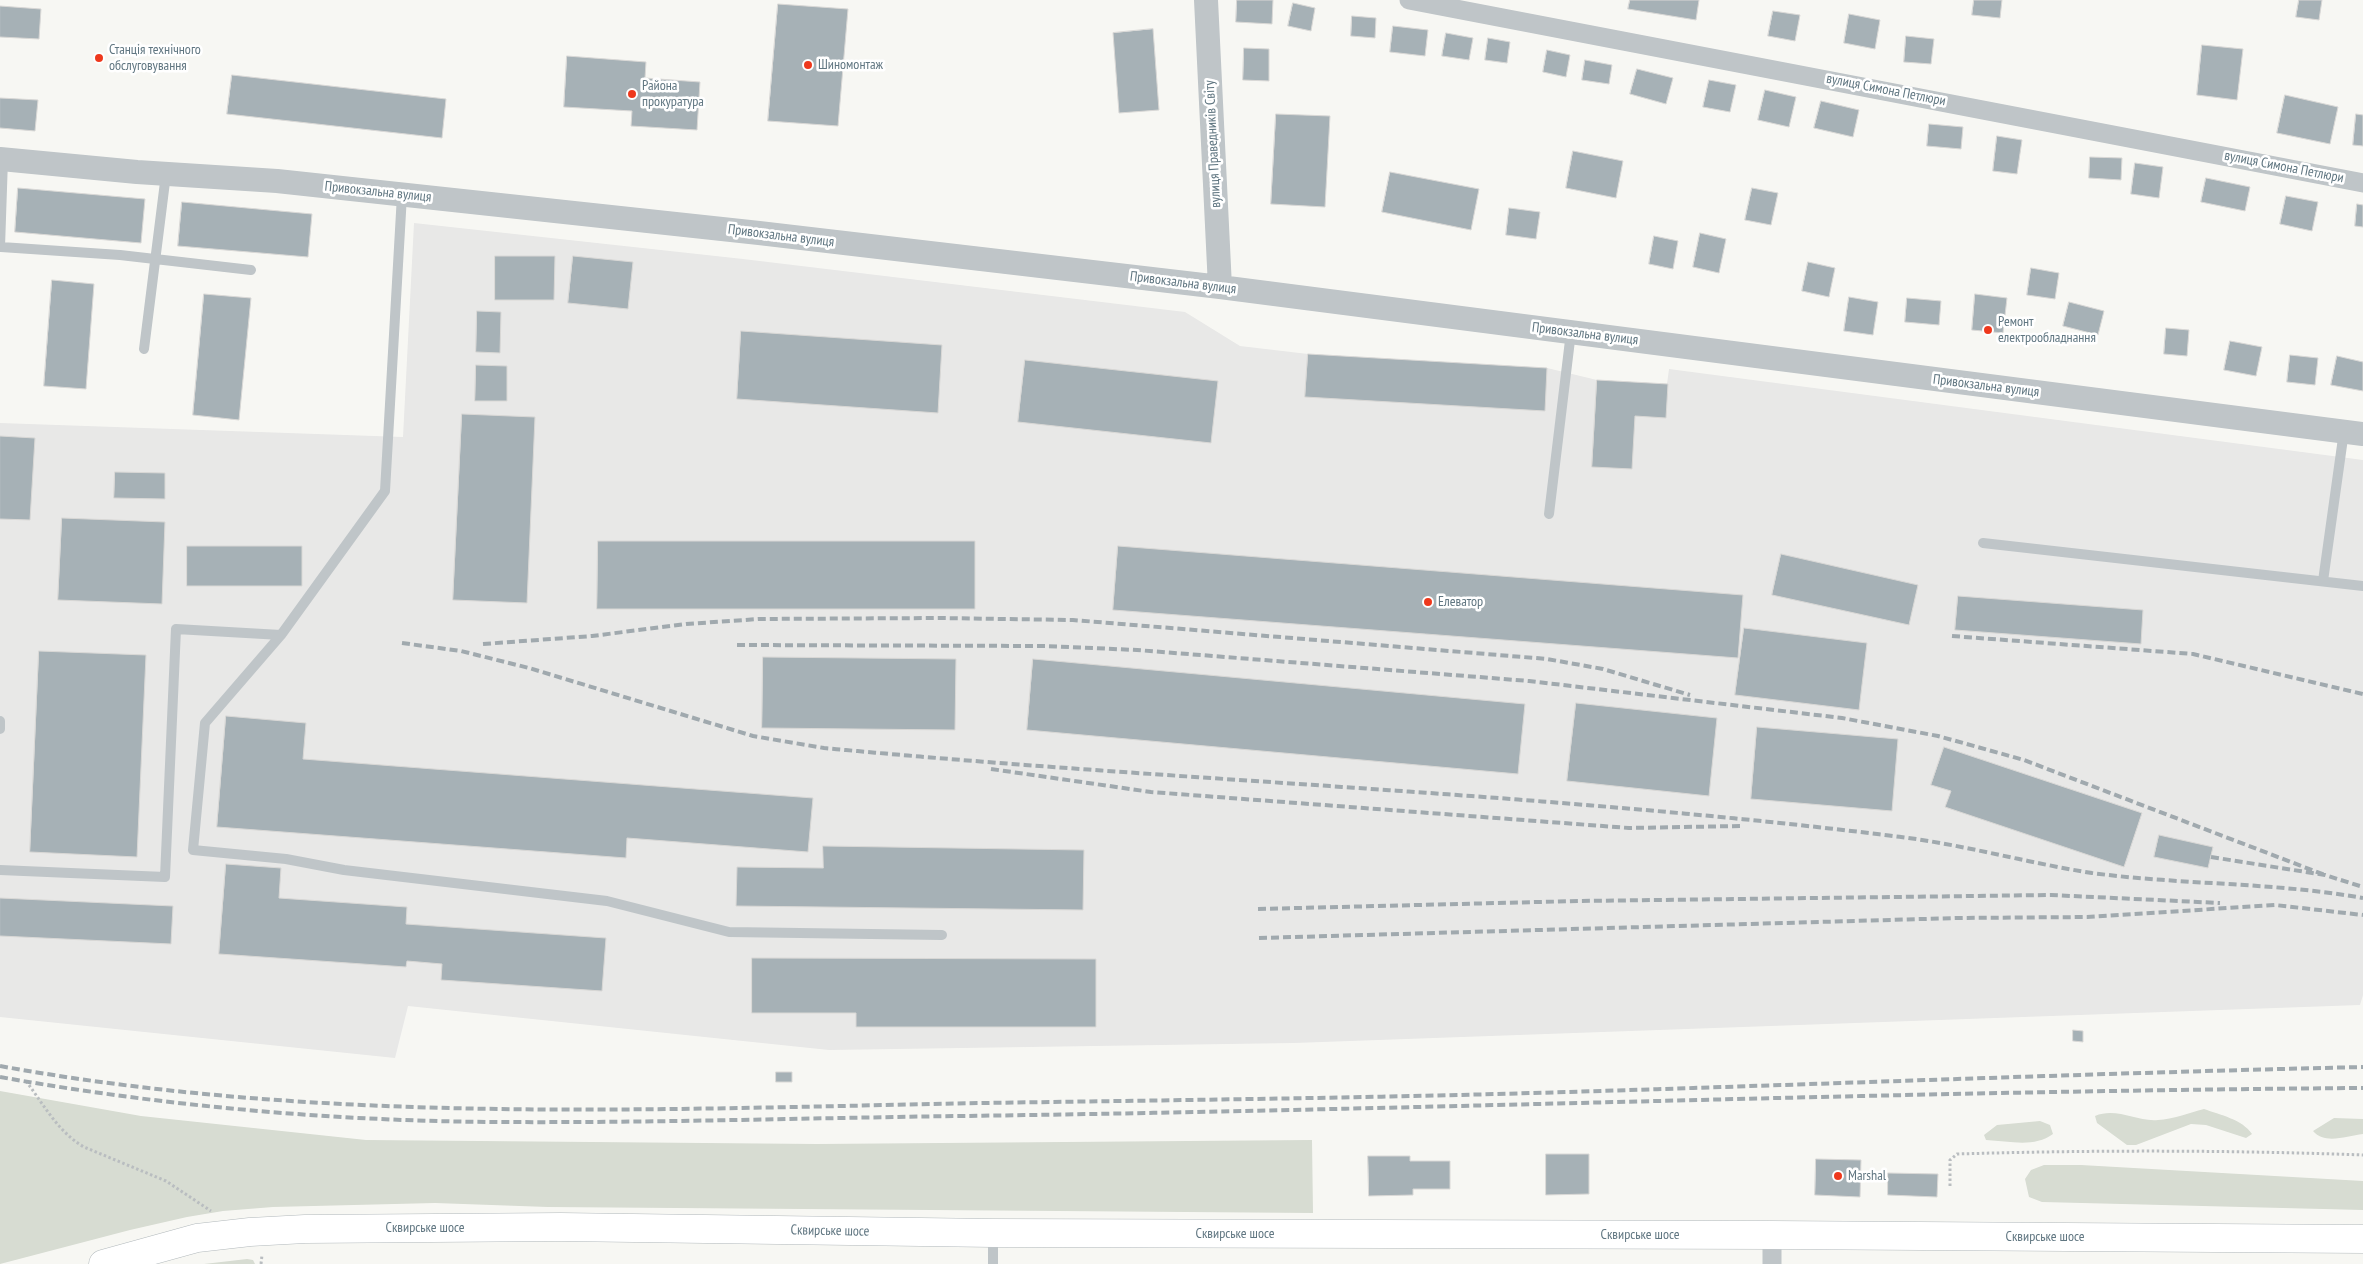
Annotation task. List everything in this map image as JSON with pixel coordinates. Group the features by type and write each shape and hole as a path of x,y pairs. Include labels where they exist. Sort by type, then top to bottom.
{"main road":[{"name":"Сквирське шосе","path":"107,1263 197,1238 250,1232 305,1229 561,1227 994,1234 1772,1235 2363,1239"}],"street":[{"name":"вулиця Праведників Світу","path":"1206,0 1220,287"},
{"name":"вулиця Симона Петлюри","path":"1409,0 2363,183"},
{"name":"Привокзальна вулиця","path":"1,159 166,174 277,181 749,232 1220,287 2353,433"},
{"path":"1772,1235 1772,1264"}],"lane":[{"path":"1,159 0,247 155,259 251,270"},
{"path":"144,349 166,174"},
{"path":"402,195 385,491 281,635 205,723 193,850 286,859 344,870 607,901 729,932 942,935"},
{"path":"1549,514 1572,332"},
{"path":"2323,581 2353,433"},
{"path":"1983,543 2363,586"},
{"path":"0,870 165,877 176,629 281,635"},
{"path":"0,721 0,729"},
{"path":"993,1264 994,1234"}],"path":[{"path":"26,1082 62,1130 72,1140 84,1147 166,1181 202,1207 214,1213"},
{"path":"1950,1186 1950,1160 1957,1154 2086,1150 2200,1150 2363,1155"},
{"path":"262,1253 262,1264"}],"shaded area":[{"path":"414,223 743,259 1185,312 1240,346 1308,354 1547,368 1597,380 1667,384 1669,369 2363,460 2363,995 2360,1005 1294,1043 829,1050 408,1006 395,1058 0,1017 0,423 403,437"},
{"path":"0,1091 141,1116 366,1140 817,1144 1312,1140 1313,1213 548,1207 435,1203 273,1207 223,1211 187,1217 0,1264"},
{"path":"2204,1109 2237,1121 2252,1134 2246,1138 2206,1125 2191,1124 2136,1145 2127,1145 2097,1123 2095,1116 2111,1113 2158,1120"},
{"path":"2334,1118 2363,1119 2363,1134 2330,1139 2323,1138 2313,1131"},
{"path":"2040,1121 2050,1125 2053,1134 2038,1141 2021,1143 1986,1140 1984,1135 1997,1125"},
{"path":"2044,1165 2081,1165 2363,1181 2363,1210 2042,1202 2029,1197 2025,1179 2031,1170"},
{"path":"253,1260 255,1264 204,1264"}],"building":[{"path":"1237,0 1273,0 1272,24 1236,22"},
{"path":"1630,0 1699,0 1696,20 1628,9"},
{"path":"1974,0 2002,0 2000,18 1972,15"},
{"path":"2299,0 2322,0 2319,20 2296,17"},
{"path":"1293,3 1315,8 1311,31 1288,26"},
{"name":"Шиномонтаж","path":"778,4 848,9 838,126 768,121"},
{"path":"0,6 41,9 39,39 0,37"},
{"path":"1773,11 1800,15 1795,41 1768,36"},
{"path":"1849,14 1880,20 1875,49 1844,43"},
{"path":"1352,16 1376,18 1375,38 1351,36"},
{"path":"1393,26 1428,30 1425,56 1390,52"},
{"path":"1153,29 1159,110 1119,113 1113,33"},
{"path":"1446,33 1473,38 1469,60 1442,56"},
{"path":"1906,36 1934,39 1931,64 1904,62"},
{"path":"1488,38 1510,42 1507,63 1485,60"},
{"path":"2202,45 2243,49 2237,100 2197,95"},
{"path":"1244,48 1269,49 1269,81 1243,80"},
{"path":"1547,50 1570,55 1566,77 1543,72"},
{"name":"Района прокуратура","path":"567,56 646,62 645,78 700,82 697,130 631,126 632,111 564,107"},
{"path":"1585,60 1612,65 1609,84 1582,80"},
{"path":"1637,69 1673,78 1666,104 1630,94"},
{"path":"232,75 446,99 442,138 227,114"},
{"path":"1709,80 1736,85 1730,112 1703,107"},
{"path":"1765,90 1796,97 1789,127 1758,120"},
{"path":"2285,95 2338,107 2330,144 2277,133"},
{"path":"0,98 38,100 35,131 0,128"},
{"path":"1821,101 1859,110 1853,137 1814,128"},
{"path":"1276,114 1330,116 1325,207 1271,204"},
{"path":"2356,114 2363,115 2363,146 2353,145"},
{"path":"1929,124 1963,127 1961,149 1927,146"},
{"path":"1997,136 2022,140 2017,174 1993,171"},
{"path":"1573,151 1623,161 1616,198 1566,188"},
{"path":"2090,157 2122,158 2121,180 2089,178"},
{"path":"2135,163 2163,167 2159,198 2131,194"},
{"path":"1390,172 1479,189 1471,230 1382,212"},
{"path":"2206,178 2250,187 2245,211 2201,202"},
{"path":"18,188 145,199 141,243 15,232"},
{"path":"1752,188 1778,193 1771,225 1745,220"},
{"path":"2286,196 2318,202 2312,231 2280,224"},
{"path":"182,202 312,214 308,257 178,246"},
{"path":"2357,204 2363,205 2363,227 2355,226"},
{"path":"1509,208 1540,212 1536,239 1506,235"},
{"path":"1700,233 1726,239 1719,273 1693,267"},
{"path":"1654,236 1678,241 1673,269 1649,264"},
{"path":"495,256 555,256 554,300 495,300"},
{"path":"573,256 633,262 628,309 568,303"},
{"path":"1808,262 1835,268 1829,297 1802,291"},
{"path":"2031,268 2059,273 2055,299 2027,295"},
{"path":"52,280 94,284 86,389 44,386"},
{"path":"204,294 251,298 239,420 193,415"},
{"path":"1975,294 2007,298 2003,333 1972,330"},
{"path":"1849,297 1878,302 1873,335 1844,331"},
{"path":"1907,298 1941,301 1939,325 1905,322"},
{"path":"2069,302 2104,311 2098,335 2063,326"},
{"path":"477,311 501,312 500,353 476,352"},
{"path":"2166,328 2189,330 2187,356 2164,354"},
{"path":"741,331 942,345 938,413 737,399"},
{"path":"2230,341 2262,347 2256,376 2224,370"},
{"path":"1308,354 1547,368 1545,411 1305,397"},
{"path":"2290,355 2318,358 2315,385 2287,382"},
{"path":"2337,356 2363,362 2363,391 2331,385"},
{"path":"1025,360 1218,381 1211,443 1018,422"},
{"path":"476,365 507,366 507,401 475,401"},
{"path":"1597,380 1668,384 1666,418 1635,416 1632,469 1592,467"},
{"path":"462,414 535,417 527,603 453,600"},
{"path":"0,436 35,438 30,520 0,519"},
{"path":"115,472 165,473 165,499 114,498"},
{"path":"62,518 165,522 162,604 58,600"},
{"path":"598,541 975,541 975,609 597,609"},
{"path":"187,546 302,546 302,586 187,586"},
{"name":"Елеватор","path":"1118,546 1743,595 1738,658 1113,610"},
{"path":"1781,554 1918,585 1909,625 1772,595"},
{"path":"1958,596 2143,610 2141,644 1955,630"},
{"path":"1744,628 1867,643 1859,710 1735,695"},
{"path":"39,651 146,655 137,857 30,852"},
{"path":"763,657 956,659 955,730 762,728"},
{"path":"1033,659 1525,704 1518,774 1027,730"},
{"path":"1576,703 1717,718 1709,796 1567,781"},
{"path":"226,716 306,723 303,759 813,798 808,852 627,838 626,858 217,827"},
{"path":"1757,727 1898,739 1892,811 1751,799"},
{"path":"1944,747 2142,813 2124,867 1945,807 1951,791 1931,785"},
{"path":"2159,835 2213,847 2208,868 2154,857"},
{"path":"823,846 1084,850 1083,910 736,906 737,867 823,868"},
{"path":"226,864 281,868 279,898 407,907 406,924 606,938 602,991 441,980 442,964 407,961 406,967 219,954"},
{"path":"0,898 173,906 171,944 0,936"},
{"path":"752,958 1096,959 1096,1027 856,1027 856,1013 752,1013"},
{"path":"2073,1030 2083,1031 2083,1042 2073,1041"},
{"path":"776,1072 792,1072 792,1082 776,1082"},
{"path":"1546,1154 1589,1154 1589,1194 1546,1195"},
{"path":"1368,1156 1410,1156 1410,1161 1450,1161 1450,1189 1413,1189 1413,1195 1369,1196"},
{"path":"1816,1159 1861,1160 1860,1197 1815,1195"},
{"path":"1888,1173 1938,1174 1937,1197 1888,1195"}],"railway":[{"path":"483,644 592,636 686,624 759,619 939,618 1073,620 1547,659 1603,669 1690,695"},
{"path":"1952,636 2193,654 2363,694"},
{"path":"402,643 461,651 529,668 753,736 824,748 959,760 1498,798 1767,822 1925,840 2092,873 2160,880 2295,889 2363,898"},
{"path":"737,645 1045,646 1137,650 1529,681 1842,718 1938,736 2024,760 2325,875"},
{"path":"991,769 1151,792 1629,828 1740,826"},
{"path":"2211,857 2325,875 2363,887"},
{"path":"1258,909 1579,901 2051,895 2220,903"},
{"path":"1259,938 1958,918 2087,917 2275,905 2363,915"},
{"path":"0,1066 122,1085 244,1098 491,1109 738,1108 1494,1094 2363,1067"},
{"path":"0,1077 123,1096 247,1110 372,1119 497,1122 671,1121 1311,1110 2012,1093 2363,1088"}],"place":[{"name":"Станція технічного обслуговування","path":"99,58"},
{"name":"Шиномонтаж","path":"808,65"},
{"name":"Района прокуратура","path":"632,94"},
{"name":"Ремонт електрообладнання","path":"1988,330"},
{"name":"Елеватор","path":"1428,602"},
{"name":"Marshal","path":"1838,1176"}]}
